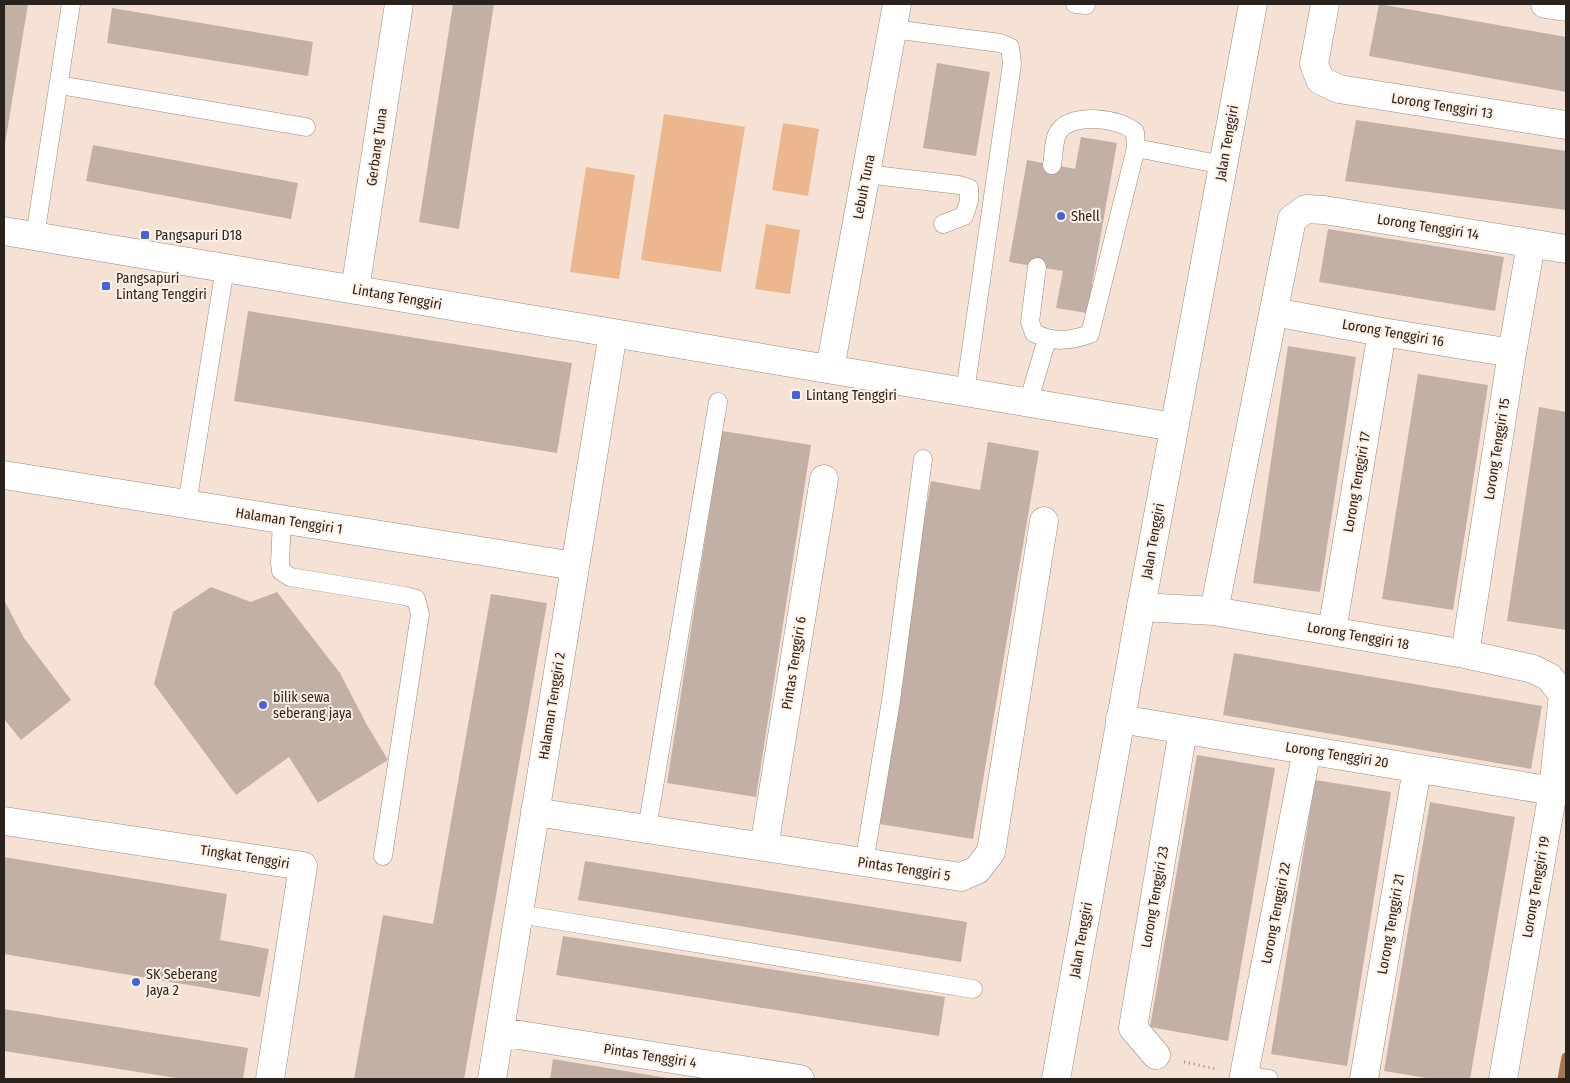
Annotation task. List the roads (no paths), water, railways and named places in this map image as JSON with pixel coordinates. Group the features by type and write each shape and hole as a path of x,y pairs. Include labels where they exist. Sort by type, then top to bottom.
{"street":[{"name":"Gerbang Tuna","path":"355,290 399,4"},
{"name":"Jalan Tenggiri","path":"1056,1079 1120,719 1253,4"},
{"name":"Lorong Tenggiri 13","path":"1325,4 1314,64 1320,80 1339,89 1566,125"},
{"path":"1545,4 1566,7"},
{"name":"Lebuh Tuna","path":"830,369 895,16"},
{"name":"Lorong Tenggiri 14","path":"1274,312 1292,219 1306,210 1324,210 1566,249"},
{"name":"Lintang Tenggiri","path":"4,231 1174,427"},
{"name":"Lorong Tenggiri 15","path":"1465,654 1531,244"},
{"path":"1214,611 1274,312"},
{"name":"Lorong Tenggiri 16","path":"1274,312 1512,353"},
{"name":"Lorong Tenggiri 17","path":"1332,631 1382,332"},
{"name":"Halaman Tenggiri 2","path":"492,1079 613,333"},
{"name":"Halaman Tenggiri 1","path":"4,475 575,566"},
{"name":"Pintas Tenggiri 6","path":"764,847 824,479"},
{"name":"Pintas Tenggiri 5","path":"535,812 961,877 977,870 991,852 1044,521"},
{"name":"Lorong Tenggiri 18","path":"1141,607 1214,611 1465,654 1533,669 1548,677 1563,694"},
{"name":"Lorong Tenggiri 19","path":"1503,1079 1553,791 1563,694"},
{"name":"Lorong Tenggiri 20","path":"1120,719 1553,791"},
{"name":"Lorong Tenggiri 23","path":"1156,1055 1133,1028 1183,730"},
{"name":"Lorong Tenggiri 22","path":"1257,1077 1307,750"},
{"name":"Lorong Tenggiri 21","path":"1364,1079 1417,769"},
{"name":"Tingkat Tenggiri","path":"4,821 303,866 270,1079"},
{"name":"Pintas Tenggiri 4","path":"500,1032 800,1079"}],"lane":[{"path":"35,236 71,4"},
{"path":"895,16 1010,47 1012,64 966,392"},
{"path":"59,85 306,128"},
{"path":"1037,267 1030,322 1034,332 1047,340 1073,340 1090,334 1136,148 1135,132 1128,126 1088,118 1066,123 1057,133 1052,165"},
{"path":"1136,148 1223,165"},
{"path":"866,174 940,182 969,188 969,200 964,216 943,224"},
{"path":"186,504 225,268"},
{"path":"1028,402 1047,340"},
{"path":"647,829 718,402"},
{"path":"864,863 891,701 923,459"},
{"path":"282,520 280,563 281,570 290,577 416,599 420,614 384,856"},
{"path":"518,914 973,988"}],"waterway":[{"path":"1562,1079 1566,1057"}],"place":[{"name":"Shell","path":"1061,216"},
{"name":"Pangsapuri D18","path":"145,235"},
{"name":"Pangsapuri Lintang Tenggiri","path":"106,286"},
{"name":"Lintang Tenggiri","path":"796,395"},
{"name":"bilik sewa seberang jaya","path":"263,705"},
{"name":"SK Seberang Jaya 2","path":"136,982"}]}
